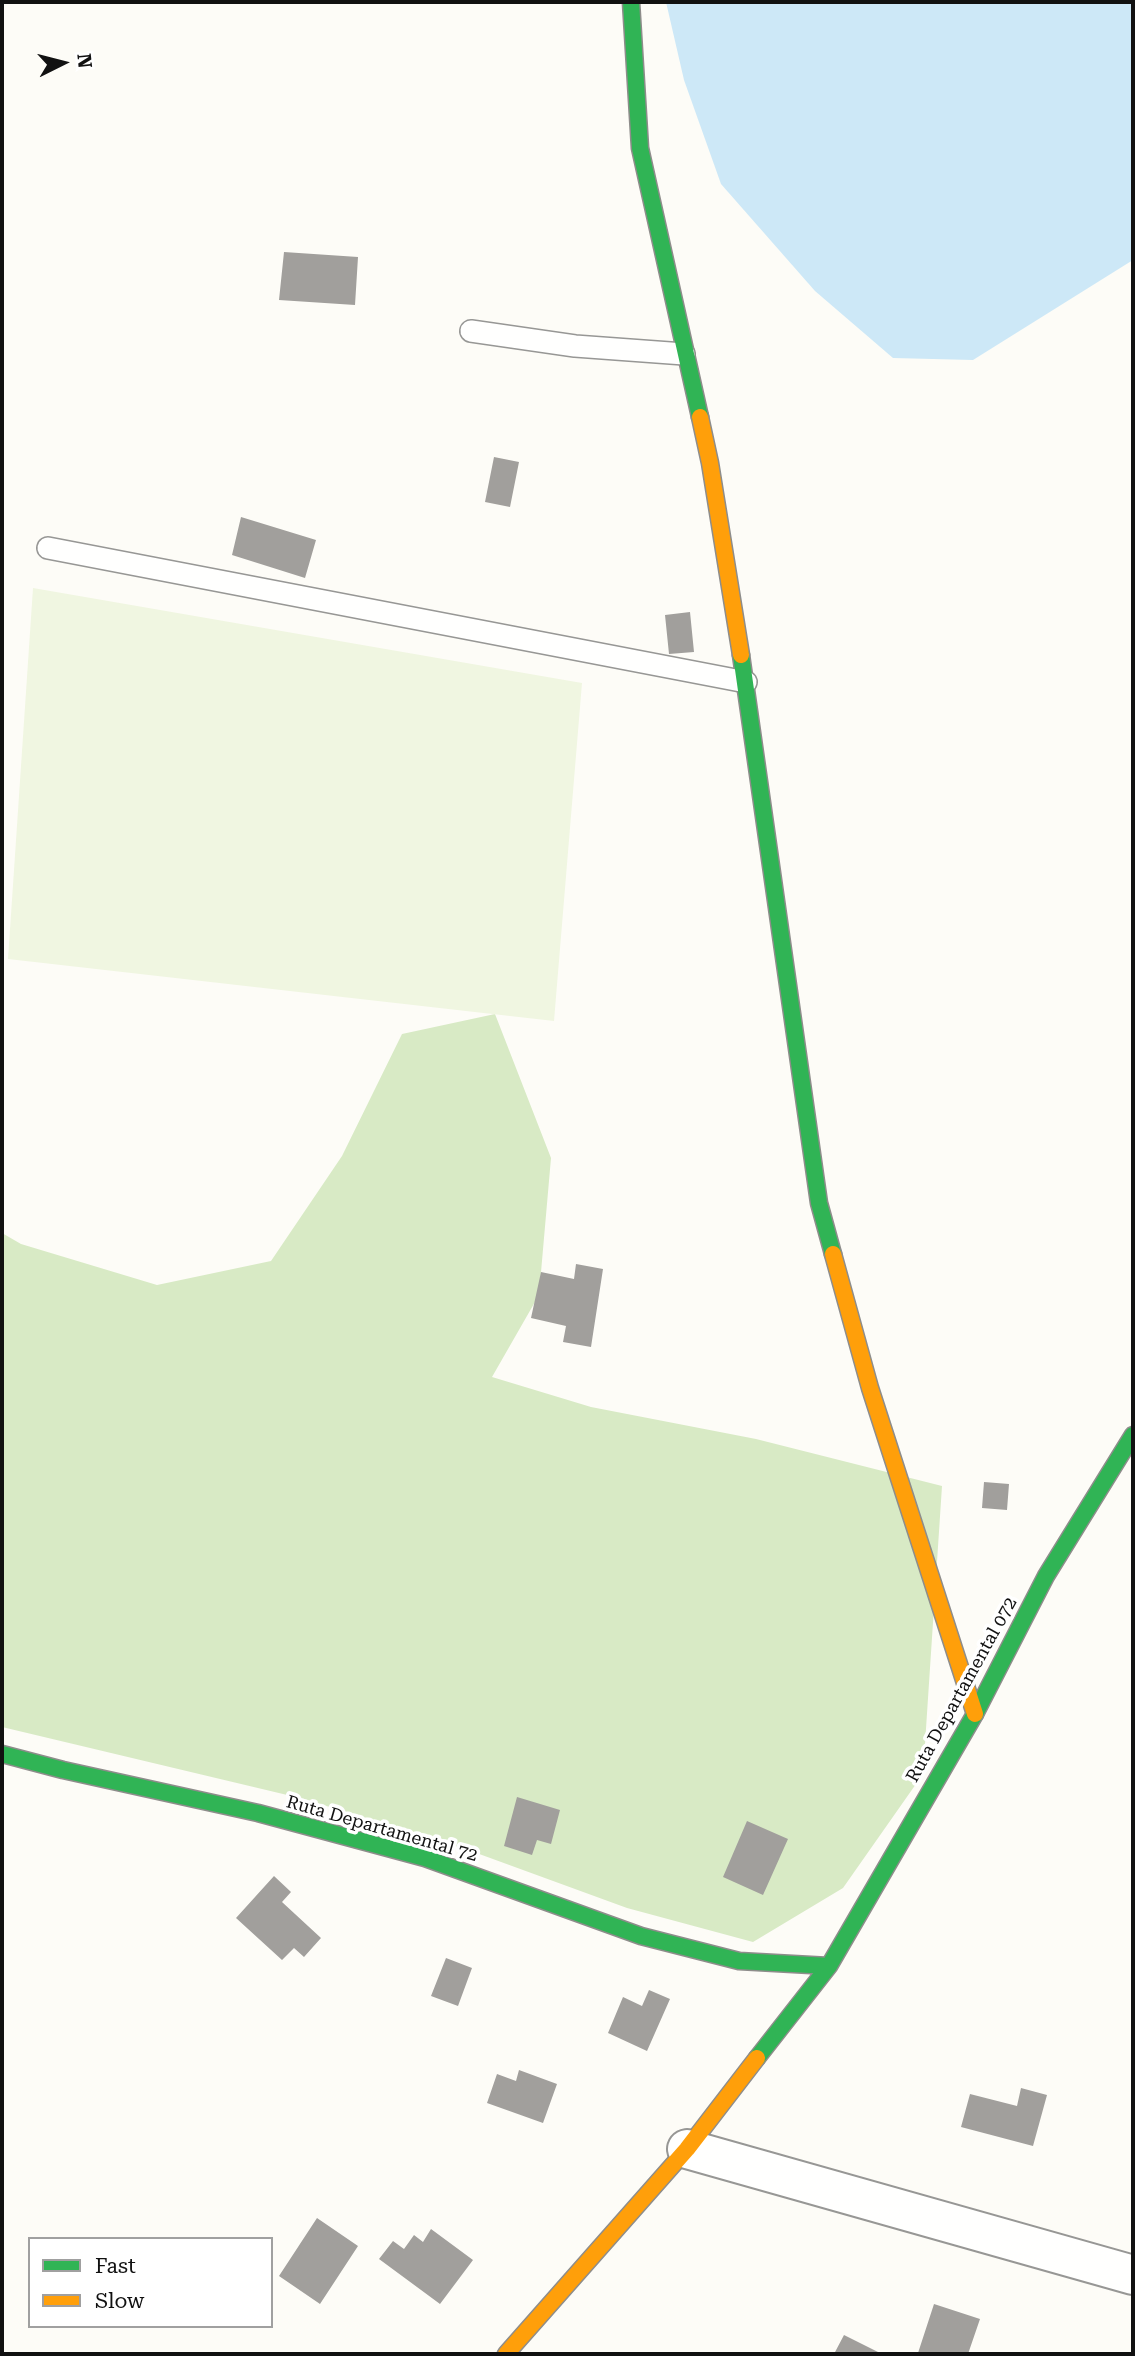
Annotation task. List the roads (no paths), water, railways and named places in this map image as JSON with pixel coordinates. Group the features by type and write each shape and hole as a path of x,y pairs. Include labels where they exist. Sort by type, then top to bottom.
{"main road":[{"path":"632,2 639,148 710,463 746,682 819,1203 870,1388 975,1714"},
{"name":"Ruta Departamental 072","path":"506,2354 687,2149 829,1966 975,1714 1046,1576 1133,1435"},
{"name":"Ruta Departamental 72","path":"2,1754 258,1813 425,1858 641,1936 714,1955 738,1961 829,1966"}],"street":[{"path":"687,2149 1133,2275"}],"lane":[{"path":"471,331 575,346 684,354"},
{"path":"48,548 746,682"}],"water":[{"path":"666,2 1133,2 1133,260 973,360 893,358 815,291 721,184 684,80"}]}
